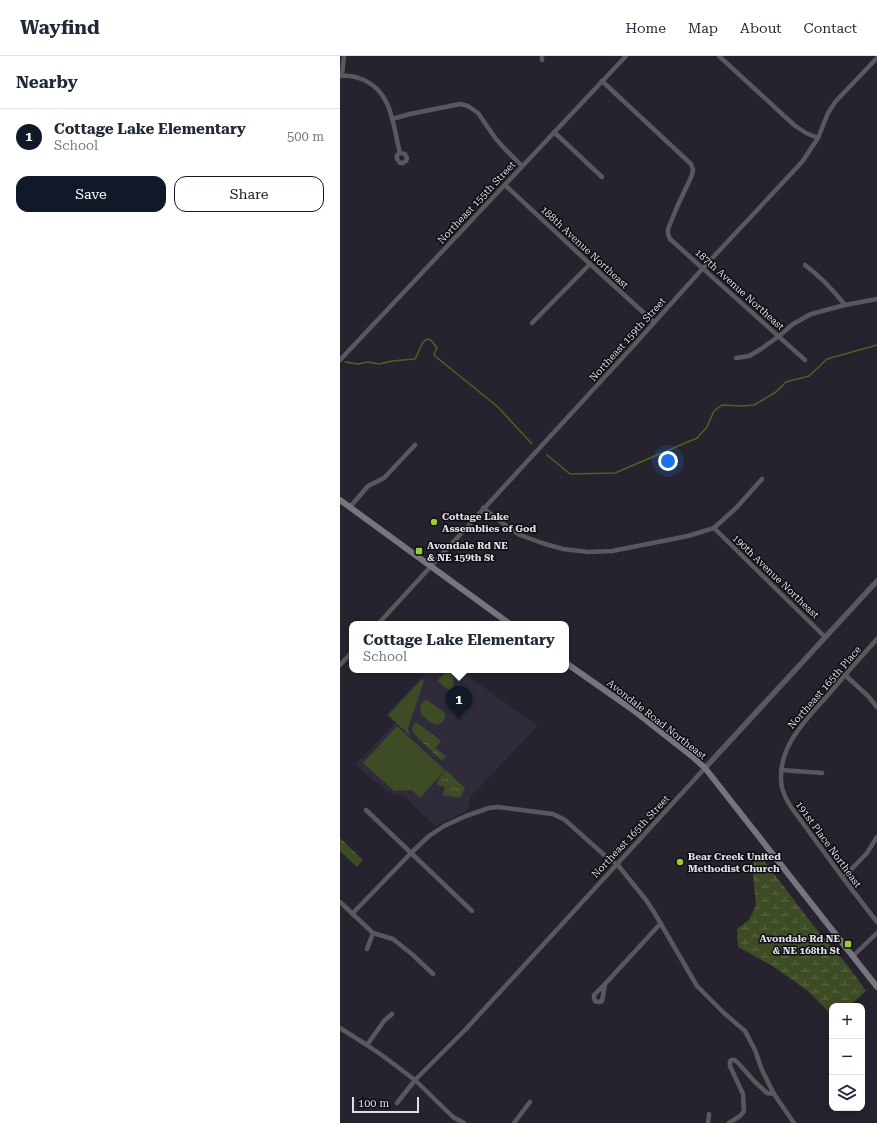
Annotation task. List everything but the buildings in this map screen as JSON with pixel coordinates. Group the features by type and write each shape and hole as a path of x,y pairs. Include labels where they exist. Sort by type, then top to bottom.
{"main road":[{"path":"340,500 506,621"},
{"name":"Avondale Road Northeast","path":"569,665 633,710 705,768 877,987"}],"street":[{"path":"344,56 341,75 358,78 371,83 378,89 386,101 400,153"},
{"name":"Northeast 155th Street","path":"340,360 626,56"},
{"path":"719,56 794,125 806,133 818,138"},
{"name":"Northeast 159th Street","path":"381,621 703,268 802,162 818,138 828,113 836,101 877,58"},
{"name":"187th Avenue Northeast","path":"602,81 691,164 693,170 692,175 668,229 670,239 805,360"},
{"path":"392,119 460,104 468,106 478,113 505,150 522,166"},
{"path":"554,132 602,177"},
{"name":"188th Avenue Northeast","path":"504,185 654,322"},
{"path":"532,322 590,264"},
{"path":"805,265 837,295 845,305"},
{"path":"736,358 749,356 761,349 793,324 811,314 845,305 877,299"},
{"path":"350,507 368,486 384,478 416,445"},
{"path":"483,508 520,535 542,543 563,549 588,552 612,551 688,536 714,528 737,507 762,479"},
{"name":"190th Avenue Northeast","path":"714,528 825,637"},
{"name":"Northeast 165th Street","path":"397,1103 415,1080 466,1029 877,581"},
{"name":"Northeast 165th Place","path":"781,770 787,747 804,722 877,639"},
{"path":"340,665 349,655"},
{"path":"845,675 868,696 877,707"},
{"path":"781,770 822,773"},
{"name":"191st Place Northeast","path":"781,770 782,787 791,807 877,922"},
{"path":"352,914 429,836 466,816 489,808 498,807 553,814 565,820 611,861 617,864 646,900 698,986 724,1013 745,1031 774,1094 794,1123"},
{"path":"366,810 472,911"},
{"path":"843,878 867,853 877,837"},
{"path":"340,902 373,933 393,939 433,974"},
{"path":"605,984 661,923"},
{"path":"367,949 373,933"},
{"path":"854,956 877,933"},
{"path":"367,1045 384,1021 392,1014"},
{"path":"340,1028 367,1045 415,1080 453,1117 464,1123"},
{"path":"729,1123 740,1116 744,1111 743,1094 730,1066 730,1061 735,1060 767,1093 774,1094"},
{"path":"514,1123 530,1102"},
{"path":"708,1123 709,1114"}],"shaded area":[{"path":"426,673 471,673 468,676 538,726 471,796 467,811 435,826 405,797 389,793 355,765 395,723 386,714"}],"green space":[{"path":"445,673 453,673 454,690 458,692 457,697 450,694 452,693 437,681"},
{"path":"422,679 424,681 408,728 410,736 388,715"},
{"path":"426,700 444,712 445,718 442,723 436,724 428,721 421,714 421,706"},
{"path":"416,722 428,731 422,740 419,740 412,730"},
{"path":"397,726 445,770 420,798 412,790 394,791 363,763"},
{"path":"428,731 441,741 435,748 446,756 442,761 421,741"},
{"path":"446,770 465,788 460,798 443,795 445,787 437,784 439,778"},
{"path":"340,838 363,860 357,867 340,851"},
{"path":"760,855 813,925 849,967 866,991 852,1003 829,1003 829,1012 808,991 774,967 738,947 737,929 749,920 756,905 753,875 754,858"}],"waterway":[{"path":"345,362 358,364 368,362 379,364 415,359 423,342 427,339 431,340 437,348 434,354 435,356 498,407 532,444"},
{"path":"547,455 570,474 615,473 697,438 707,427 714,411 722,405 754,405 776,392 786,382 809,376 827,359 877,345"}],"place":[{"name":"Cottage Lake Assemblies of God","path":"434,522"},
{"name":"Avondale Rd NE & NE 159th St","path":"419,551"},
{"name":"Cottage Lake Elementary","path":"459,719"},
{"name":"Bear Creek United Methodist Church","path":"680,862"},
{"name":"Avondale Rd NE & NE 168th St","path":"848,944"}]}
